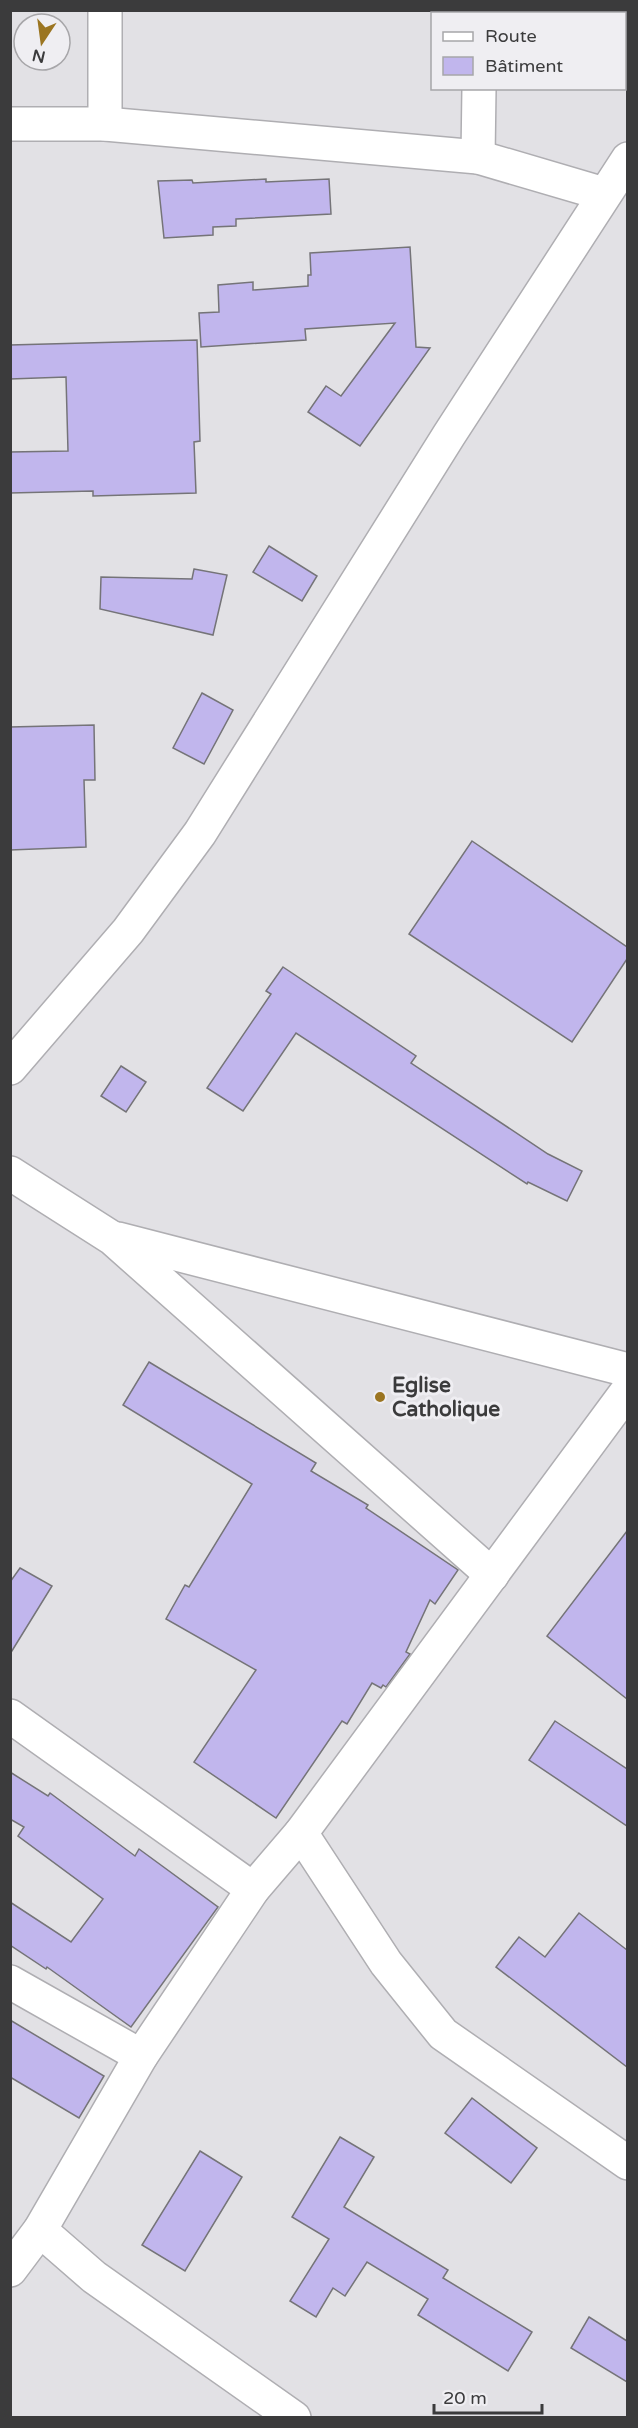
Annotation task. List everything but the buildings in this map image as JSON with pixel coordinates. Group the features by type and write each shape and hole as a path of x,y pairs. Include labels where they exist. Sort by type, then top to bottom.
{"street":[{"path":"105,10 105,124"},
{"path":"478,157 479,90"},
{"path":"10,124 105,124 478,157 604,194"},
{"path":"10,1068 128,931 200,833 449,435 627,159"},
{"path":"10,1173 112,1238 492,1575"},
{"path":"112,1238 627,1370"},
{"path":"10,2270 40,2230 141,2056 253,1889 301,1833 627,1390"},
{"path":"10,1716 253,1889"},
{"path":"301,1833 380,1954 443,2034 627,2163"},
{"path":"10,1982 141,2056"},
{"path":"40,2230 94,2277 294,2418"}],"place":[{"name":"Eglise Catholique","path":"380,1397"}]}
